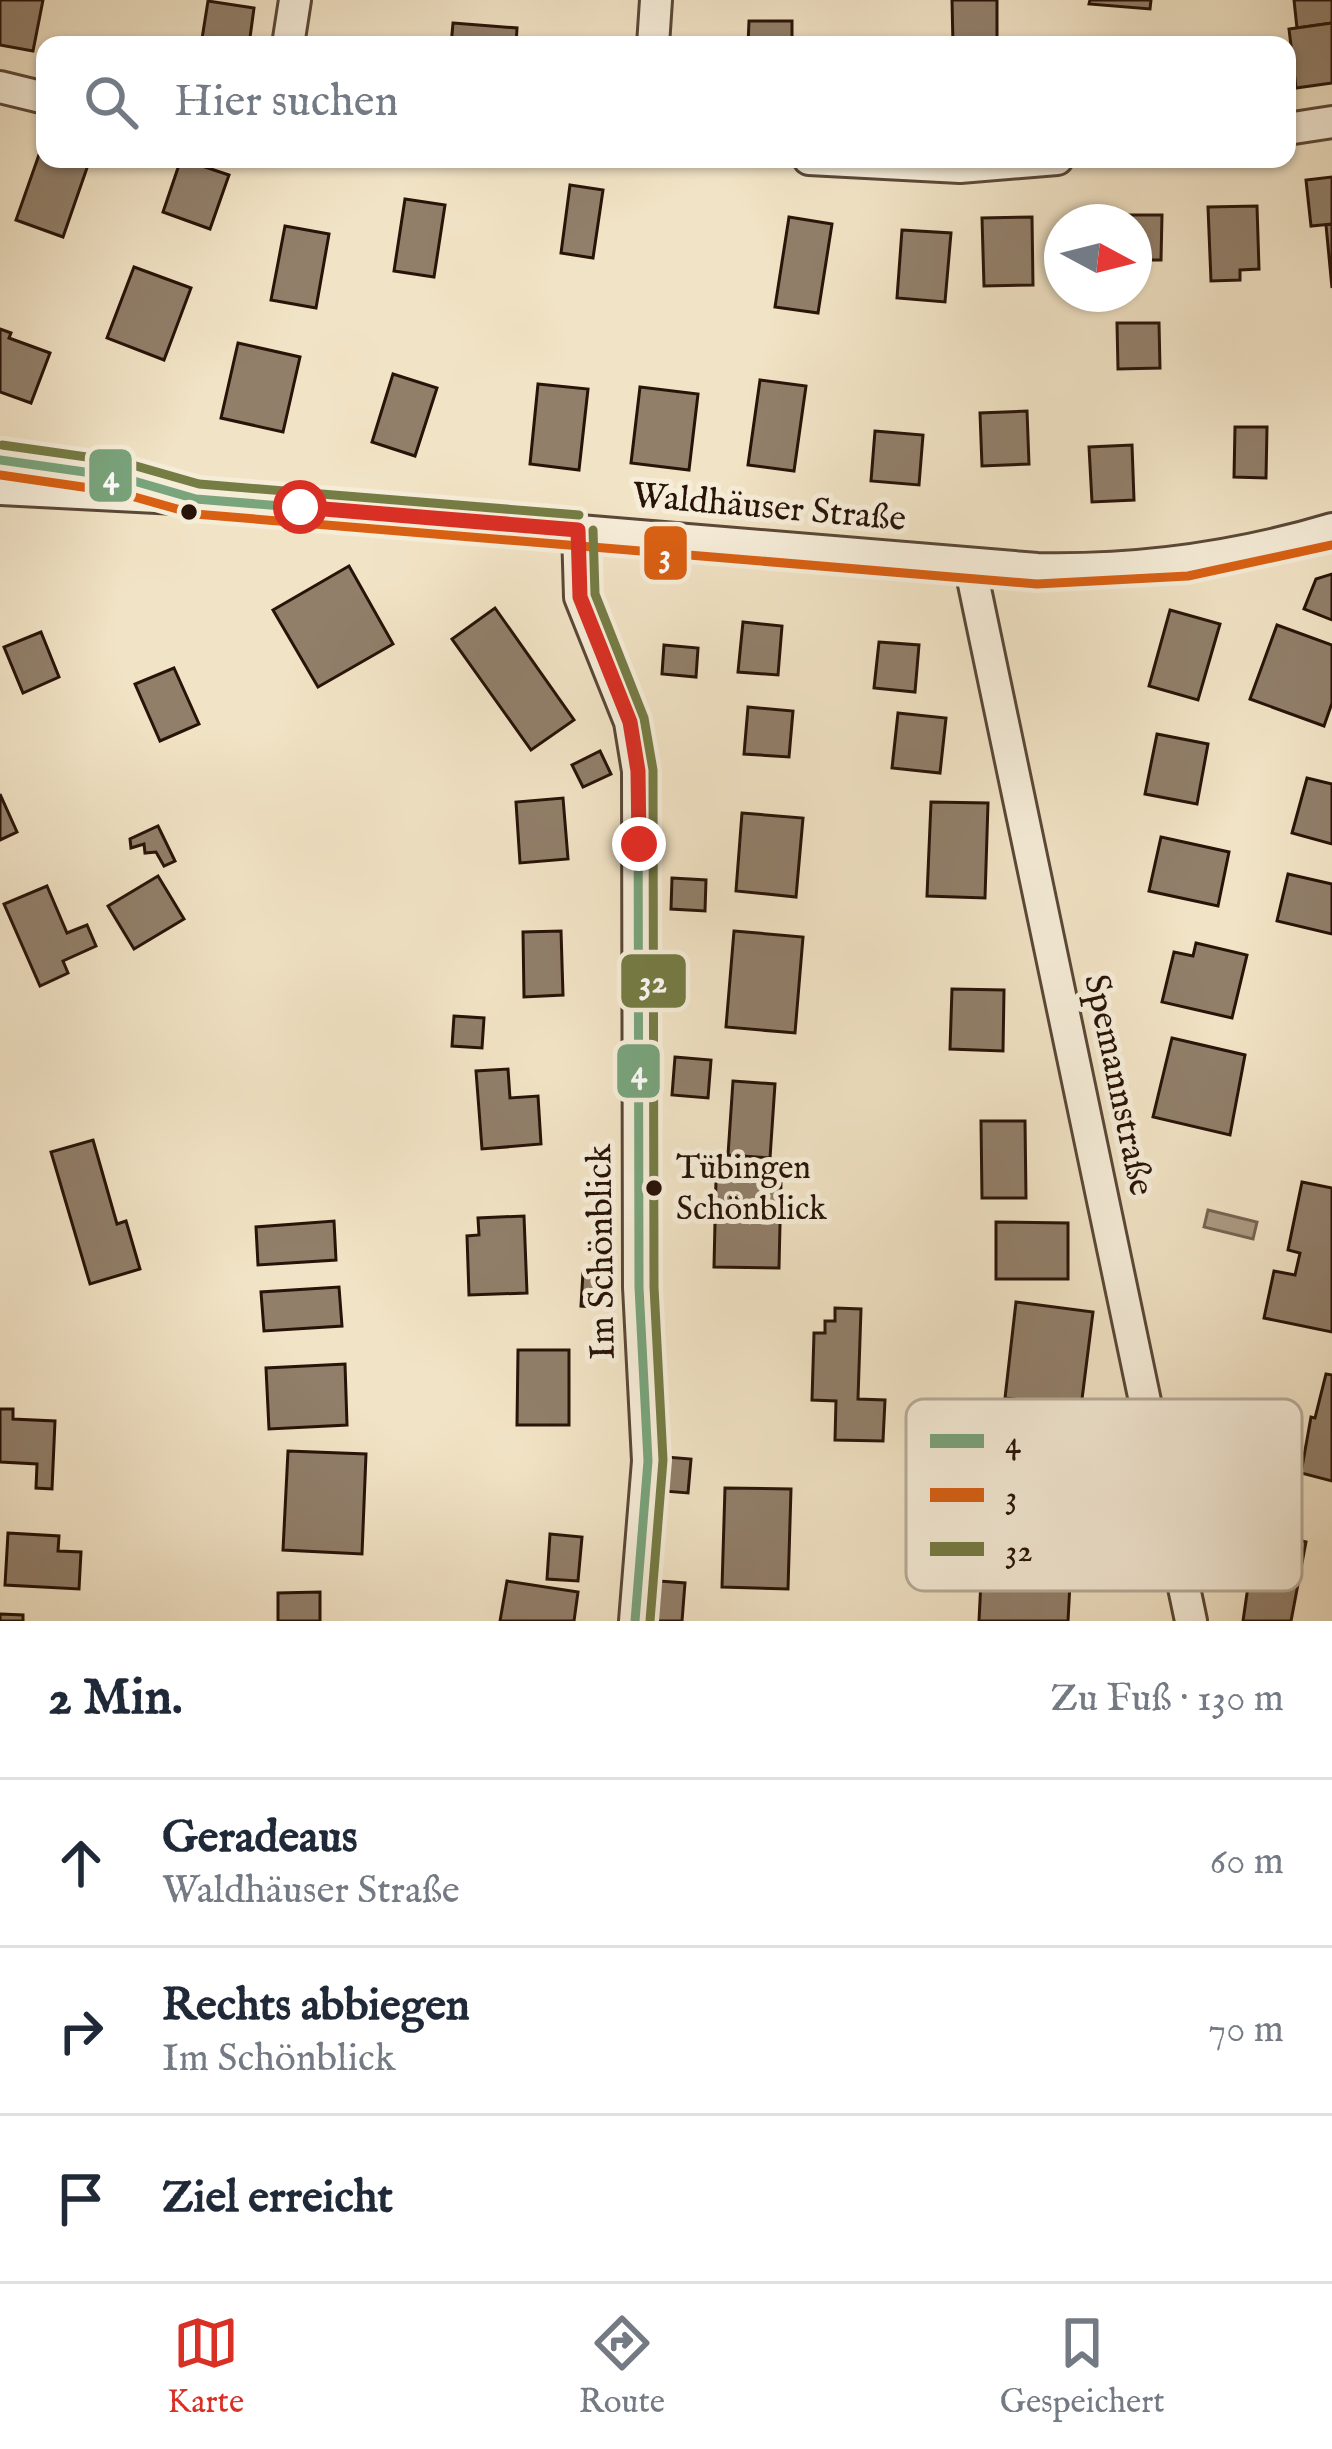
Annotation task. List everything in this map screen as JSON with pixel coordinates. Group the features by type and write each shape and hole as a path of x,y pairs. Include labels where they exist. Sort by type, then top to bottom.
{"street":[{"path":"289,36 295,0"},
{"path":"654,36 656,0"},
{"path":"0,87 36,96"},
{"path":"1296,128 1332,122"},
{"name":"Waldhäuser Straße","path":"0,460 120,477 196,499"},
{"name":"Waldhäuser Straße","path":"0,489 196,499 1074,570 1226,555 1332,529"},
{"name":"Im Schönblick","path":"578,530 580,597 630,722 638,771 639,1287 648,1460 634,1621"},
{"name":"Spemannstraße","path":"970,565 1145,1399"},
{"name":"Spemannstraße","path":"1185,1591 1191,1621"}],"shaded area":[{"path":"1208,1210 1257,1222 1253,1239 1204,1227"}],"building":[{"path":"0,0 43,0 33,51 0,45"},
{"path":"952,0 997,0 997,36 953,36"},
{"path":"1090,0 1151,0 1150,9 1089,4"},
{"path":"1294,0 1332,0 1332,23 1297,28"},
{"path":"208,1 254,8 250,36 202,36"},
{"path":"749,21 792,21 792,36 748,36"},
{"path":"453,23 517,28 517,36 452,36"},
{"path":"1332,23 1332,83 1296,88 1296,36 1290,36 1289,29"},
{"path":"36,163 36,168 87,168 63,237 16,220"},
{"path":"178,168 208,168 229,175 210,229 163,212"},
{"path":"1332,177 1332,224 1311,226 1306,180"},
{"path":"570,185 603,190 593,258 561,253"},
{"path":"405,199 445,205 434,277 394,271"},
{"path":"1257,206 1259,269 1240,270 1240,280 1211,281 1208,207"},
{"path":"1152,215 1162,215 1161,260 1152,260"},
{"path":"789,217 832,224 818,313 775,307"},
{"path":"1032,217 1033,285 984,286 982,218"},
{"path":"1332,224 1332,288 1326,225"},
{"path":"285,226 329,234 316,308 271,300"},
{"path":"902,230 951,233 945,302 897,298"},
{"path":"134,267 191,288 164,360 107,338"},
{"path":"1117,323 1159,323 1160,368 1118,369"},
{"path":"0,329 11,333 9,338 50,353 31,403 0,392"},
{"path":"238,343 300,357 283,432 221,418"},
{"path":"393,374 437,388 415,456 372,442"},
{"path":"760,380 806,386 794,471 748,465"},
{"path":"538,384 588,389 579,470 530,464"},
{"path":"640,387 698,394 689,470 631,463"},
{"path":"1027,411 1029,464 982,466 980,413"},
{"path":"1235,427 1267,427 1266,478 1234,477"},
{"path":"875,431 923,435 919,485 871,481"},
{"path":"1132,445 1134,500 1092,502 1089,447"},
{"path":"349,566 393,644 318,687 273,610"},
{"path":"1332,574 1332,620 1304,609 1316,579"},
{"path":"495,608 574,720 531,750 452,639"},
{"path":"1170,610 1220,624 1198,700 1149,686"},
{"path":"743,622 782,626 778,675 738,672"},
{"path":"1277,625 1332,645 1332,703 1324,726 1250,699"},
{"path":"41,632 59,677 23,693 4,647"},
{"path":"879,642 919,645 915,692 874,688"},
{"path":"664,645 698,648 696,677 662,674"},
{"path":"174,668 199,724 160,741 135,684"},
{"path":"748,707 793,711 789,757 744,754"},
{"path":"898,713 946,718 940,773 892,768"},
{"path":"1157,734 1208,744 1197,804 1145,794"},
{"path":"600,751 611,774 583,787 572,765"},
{"path":"1307,778 1332,784 1332,844 1292,833"},
{"path":"0,794 17,832 0,840"},
{"path":"563,798 568,859 520,863 516,802"},
{"path":"931,802 988,803 985,898 927,896"},
{"path":"742,813 803,818 796,897 736,891"},
{"path":"158,826 175,861 164,866 156,852 145,853 144,844 131,848 130,839"},
{"path":"1161,837 1229,852 1218,906 1149,891"},
{"path":"1288,874 1332,884 1332,934 1277,921"},
{"path":"158,876 184,919 134,949 108,906"},
{"path":"672,878 706,880 705,911 671,909"},
{"path":"47,886 67,933 87,925 96,946 63,961 68,973 40,986 4,904"},
{"path":"561,931 563,995 524,997 523,932"},
{"path":"734,931 803,937 795,1033 726,1027"},
{"path":"1196,943 1247,955 1232,1018 1162,1002 1174,952 1193,956"},
{"path":"952,989 1004,990 1003,1051 950,1049"},
{"path":"454,1016 484,1018 482,1048 452,1046"},
{"path":"1172,1038 1245,1055 1230,1135 1153,1117"},
{"path":"675,1057 711,1060 708,1098 672,1095"},
{"path":"508,1069 510,1098 538,1096 541,1144 482,1149 476,1071"},
{"path":"733,1081 775,1084 770,1158 728,1155"},
{"path":"981,1121 1025,1121 1026,1198 982,1198"},
{"path":"93,1140 117,1224 126,1221 140,1269 90,1284 51,1152"},
{"path":"716,1179 781,1181 779,1268 714,1267"},
{"path":"1302,1182 1332,1188 1332,1332 1264,1318 1274,1271 1295,1275 1300,1253 1288,1250"},
{"path":"524,1216 527,1293 469,1295 467,1236 479,1235 478,1218"},
{"path":"334,1221 336,1260 258,1265 256,1227"},
{"path":"996,1222 1068,1223 1068,1279 996,1279"},
{"path":"583,1272 611,1274 608,1308 581,1306"},
{"path":"339,1287 342,1326 264,1331 261,1292"},
{"path":"1016,1302 1093,1312 1082,1399 1005,1398"},
{"path":"835,1308 861,1309 858,1399 885,1400 883,1441 835,1440 836,1401 812,1400 814,1333 825,1333 825,1321 835,1321"},
{"path":"518,1350 569,1350 569,1425 517,1425"},
{"path":"345,1364 347,1425 269,1429 266,1368"},
{"path":"1326,1374 1332,1375 1332,1481 1302,1473 1311,1417 1315,1418"},
{"path":"0,1409 13,1409 13,1419 55,1421 52,1489 36,1488 37,1464 0,1462"},
{"path":"288,1451 366,1454 362,1554 283,1550"},
{"path":"666,1457 691,1459 688,1493 663,1491"},
{"path":"725,1488 791,1489 788,1589 722,1587"},
{"path":"8,1533 59,1536 58,1551 81,1552 79,1589 5,1585"},
{"path":"550,1534 582,1537 578,1581 547,1579"},
{"path":"507,1581 578,1592 574,1621 500,1621"},
{"path":"659,1581 685,1583 682,1621 656,1621"},
{"path":"980,1591 1070,1591 1068,1621 979,1621"},
{"path":"1247,1591 1297,1591 1291,1621 1243,1621"},
{"path":"320,1592 320,1621 278,1621 278,1593"},
{"path":"0,1614 23,1615 23,1621 0,1621"}],"transit line":[{"name":"32","path":"2,445 122,462 199,484 579,515"},
{"name":"4","path":"0,460 120,477 196,499 578,530"},
{"name":"3","path":"0,475 117,492 195,514 1037,584 1188,576 1332,545"},
{"name":"4","path":"578,530 580,597 630,722 638,771 639,1287 648,1461 635,1621"},
{"name":"32","path":"593,530 595,594 644,718 653,770 654,1287 663,1460 650,1621"}],"place":[{"name":"Tübingen Schönblick","path":"654,1188"}],"route":[{"path":"300,507 578,530 580,597 630,722 638,771 639,844"}]}
